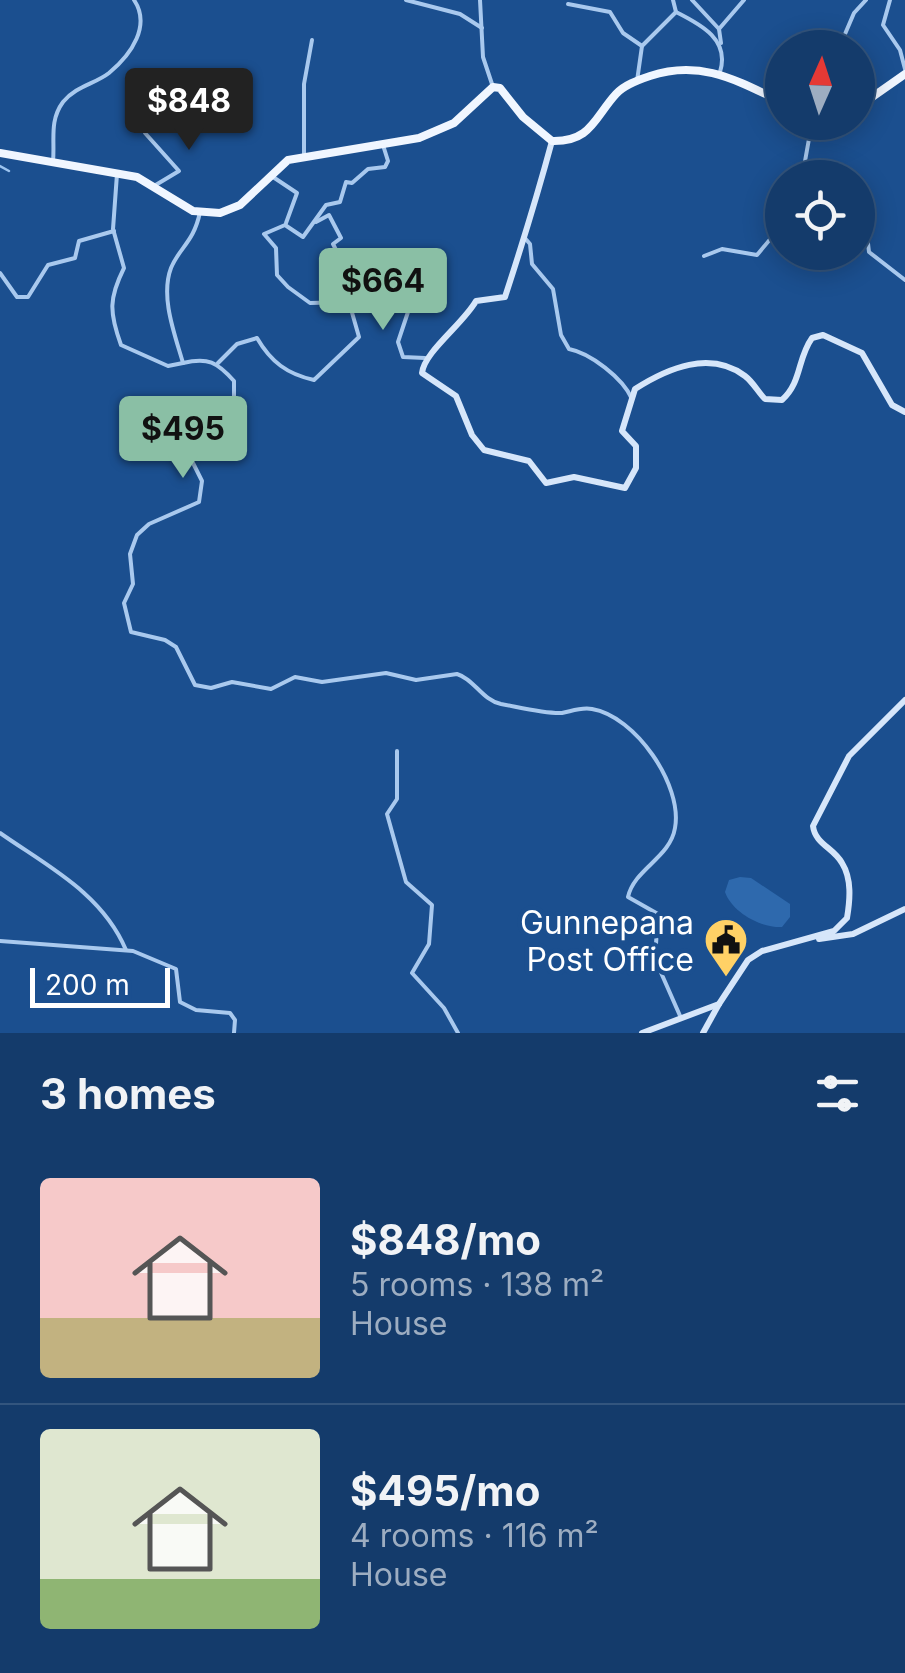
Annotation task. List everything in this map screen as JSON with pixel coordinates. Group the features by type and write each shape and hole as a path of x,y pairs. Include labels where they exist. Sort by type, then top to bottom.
{"main road":[{"path":"0,153 117,173 154,186 200,212 236,208 270,175 304,154 419,138 454,123 493,87 552,141 579,138 593,128 615,95 637,81 679,67 718,76 765,95"},
{"path":"875,97 905,72"}],"street":[{"path":"53,162 54,116 65,99 109,73 144,27 144,16 134,0"},
{"path":"406,0 460,14 482,28"},
{"path":"480,0 483,57 493,87"},
{"path":"673,0 676,12 705,28 722,47"},
{"path":"692,0 719,29 725,56 718,76"},
{"path":"719,29 744,0"},
{"path":"847,30 854,13 866,0"},
{"path":"890,0 883,25 900,50 905,72"},
{"path":"568,4 610,12 623,33 642,46"},
{"path":"637,81 642,46 676,12"},
{"path":"304,154 304,84 312,40"},
{"path":"154,186 179,171 145,133 155,99"},
{"path":"552,141 537,206 505,297 476,300 456,330 425,358 422,373 456,396 484,450 528,462 546,482 574,477 625,488 636,468 636,446 622,431 632,399 645,383 694,361 736,370 749,378 766,399 782,400 800,378 806,347 812,338 823,334 862,353 892,405 905,412"},
{"path":"285,225 303,237 326,205 340,202 346,182 352,184 368,170 385,167 388,161 383,145"},
{"path":"117,173 114,231 124,268 112,286 113,323 121,345 168,366 202,358 218,363 234,381 234,418 196,436 188,453 202,481 198,502 149,524 137,535 130,554 134,584 124,603 131,632 166,640 176,647 193,683 200,686 232,682 245,688 271,689 295,677 327,682 386,673 416,680 456,674 498,704 555,712 593,709 614,719 657,760 673,807 675,826 669,844 634,882 628,897 658,914 655,960 680,1018"},
{"path":"270,175 297,194 294,211 285,225 264,234 276,248 274,262 283,282 310,303 349,302"},
{"path":"183,363 168,297 171,267 187,249 200,212"},
{"path":"316,222 329,215 334,219 340,238 333,244 336,257 353,283 366,291 414,294 398,342 403,357 425,358"},
{"path":"0,272 18,297 28,297 48,264 74,258 79,242 114,231"},
{"path":"524,237 530,244 532,264 554,289 560,335 569,349 589,353 605,372 620,380 632,399"},
{"path":"704,256 722,249 757,254 765,245"},
{"path":"875,257 905,280"},
{"path":"218,363 237,344 258,338 267,356 291,375 318,379 359,337 349,302 353,283"},
{"path":"704,1033 748,960 788,940 834,931 847,918 849,881 842,861 816,837 813,826 849,756 905,700"},
{"path":"397,750 398,799 387,814 406,882 432,905 428,944 412,972 444,1008 458,1033"},
{"path":"0,833 50,864 99,907 126,950"},
{"path":"788,940 852,934 905,908"},
{"path":"0,942 126,950 174,967 180,1002 196,1010 230,1014 235,1020 234,1033"},
{"path":"642,1033 719,1004"}],"shaded area":[{"path":"751,878 790,904 790,917 782,927 756,922 734,906 725,892 729,880"}],"waterway":[{"path":"0,166 9,171"}],"place":[{"name":"Gunnepana Post Office","path":"726,978"}]}
